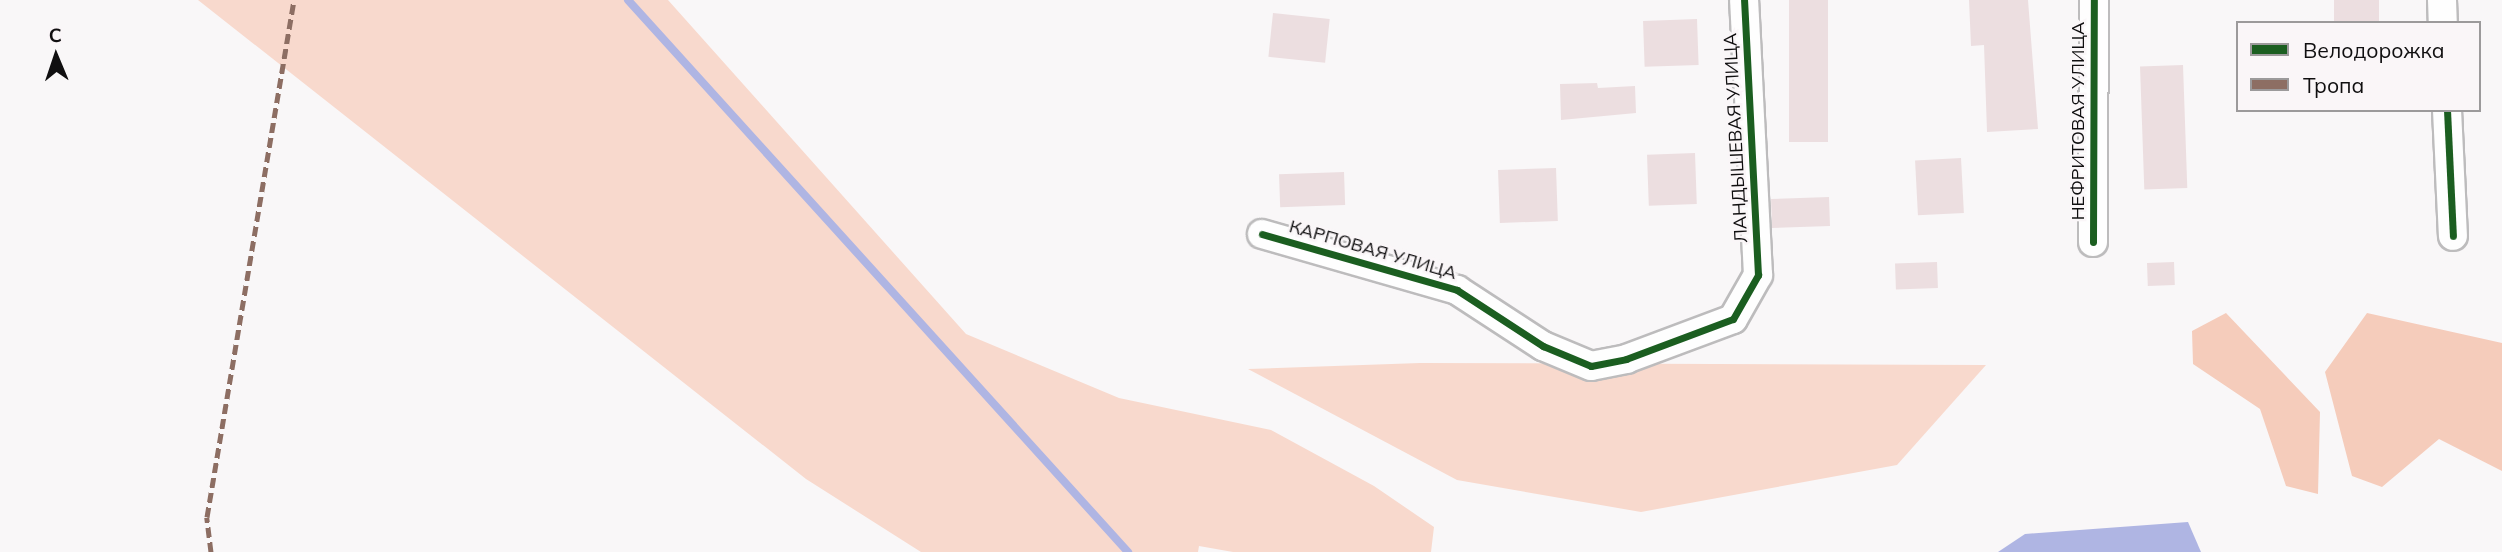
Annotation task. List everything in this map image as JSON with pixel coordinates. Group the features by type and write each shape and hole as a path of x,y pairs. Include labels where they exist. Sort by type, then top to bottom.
{"street":[{"name":"ЛАНДЫШЕВАЯ УЛИЦА","path":"1744,0 1758,275"},
{"name":"НЕФРИТОВАЯ УЛИЦА","path":"2093,242 2094,0"},
{"path":"2442,0 2443,21"},
{"path":"2447,112 2453,236"},
{"name":"КАРПОВАЯ УЛИЦА","path":"1262,234 1457,290 1544,346 1591,366 1626,359 1733,319 1758,275"}],"shaded area":[{"path":"198,0 668,0 966,334 1119,398 1271,430 1374,486 1434,527 1431,552 1233,552 1199,546 1198,552 921,552 806,479"},
{"path":"2226,313 2320,412 2318,494 2286,486 2260,409 2193,364 2192,331"},
{"path":"2367,313 2502,343 2502,471 2439,439 2382,487 2352,476 2325,372"},
{"path":"1420,363 1986,365 1897,465 1641,512 1457,480 1248,369"}],"water":[{"path":"2188,522 2201,552 1998,552 2025,534"}],"building":[{"path":"1789,0 1828,0 1828,142 1789,142"},
{"path":"1969,0 2028,0 2038,129 1987,132 1984,45 1971,46"},
{"path":"2334,0 2379,0 2379,21 2334,21"},
{"path":"1273,13 1330,19 1325,63 1268,57"},
{"path":"1697,19 1699,65 1645,67 1643,21"},
{"path":"2183,65 2187,188 2144,189 2140,67"},
{"path":"1597,83 1598,88 1635,86 1636,113 1561,120 1560,84"},
{"path":"1695,153 1697,204 1649,206 1647,155"},
{"path":"1961,158 1964,213 1918,215 1915,160"},
{"path":"1556,168 1558,221 1500,223 1498,170"},
{"path":"1344,172 1345,205 1280,207 1279,174"},
{"path":"1829,197 1830,226 1772,228 1771,199"},
{"path":"1937,262 1938,288 1896,289 1895,263"},
{"path":"2174,262 2175,285 2148,286 2147,263"}],"waterway":[{"path":"628,0 1128,552"}],"marked path":[{"path":"211,552 207,517 294,0"}],"cycle path":[{"path":"1262,234 1457,290 1543,346 1591,366 1626,359 1733,319 1758,275 1744,0"},
{"path":"2093,242 2094,0"},
{"path":"2447,112 2453,236"}]}
